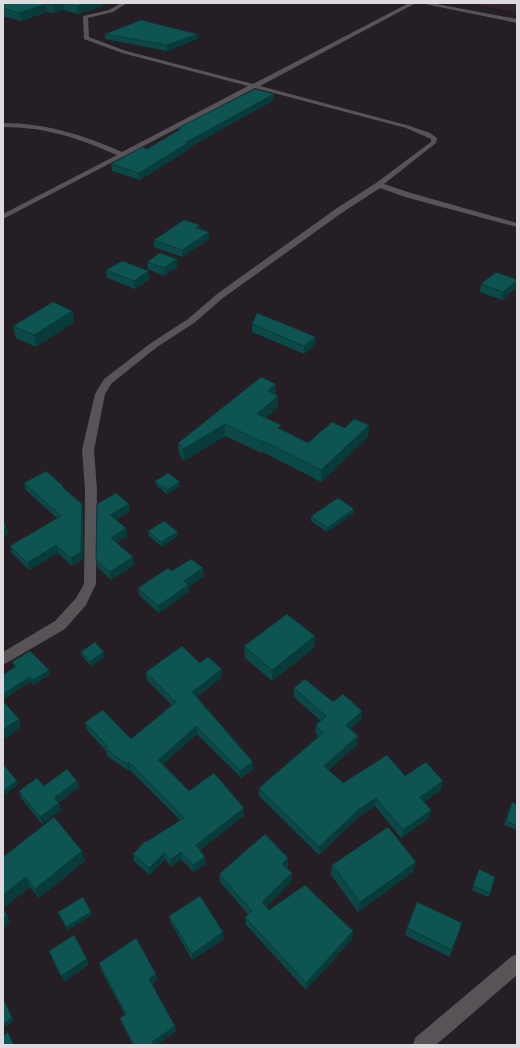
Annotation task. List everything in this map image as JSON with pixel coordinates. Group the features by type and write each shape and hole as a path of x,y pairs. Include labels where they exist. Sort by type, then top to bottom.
{"street":[{"path":"3,659 60,625 81,601 90,584 91,490 88,450 100,394 108,381 154,345 191,321 220,296 340,210 379,185 396,170 427,149 434,142 434,138 428,134 408,127 124,52 86,38 85,17 98,15 121,6 124,3"},
{"path":"3,217 121,154 413,3"},
{"path":"423,3 517,21"},
{"path":"3,125 31,125 52,128 121,154"},
{"path":"379,185 408,195 517,225"},
{"path":"422,1045 517,963"}],"shaded area":[{"path":"469,3 517,3 517,12"}],"building":[{"path":"3,3 60,3 53,5 46,4 19,13 3,8"},
{"path":"66,3 87,3 77,6"},
{"path":"141,20 197,34 167,45 105,34"},
{"path":"255,89 274,94 185,143 188,143 139,173 111,164 142,147 147,149 181,129 178,128"},
{"path":"184,220 200,225 196,228 209,232 182,250 154,240"},
{"path":"160,253 177,259 164,268 147,262"},
{"path":"122,261 149,271 134,281 106,270"},
{"path":"496,272 517,281 503,292 481,284"},
{"path":"53,302 72,311 34,335 13,326"},
{"path":"257,313 316,337 304,346 252,324"},
{"path":"261,377 276,384 268,391 278,396 257,414 281,425 278,428 308,443 332,422 345,428 354,419 369,425 321,470 225,424 183,449 178,443"},
{"path":"46,471 82,504 81,552 71,558 56,545 27,563 10,546 61,516 24,483"},
{"path":"168,473 180,482 167,490 155,481"},
{"path":"116,493 129,504 110,515 126,528 111,538 133,557 110,572 96,560 97,504"},
{"path":"338,498 354,509 327,528 311,516"},
{"path":"3,520 6,526 3,527"},
{"path":"164,521 178,532 161,542 148,531"},
{"path":"191,559 203,568 184,581 188,585 158,606 138,588 168,568 172,571"},
{"path":"287,614 315,636 272,670 244,646"},
{"path":"95,642 104,652 90,661 81,652"},
{"path":"182,646 200,663 208,657 222,669 192,692 253,762 240,771 196,726 158,760 189,791 214,773 244,808 196,845 205,857 193,865 181,852 170,860 164,853 149,868 133,854 145,841 146,842 184,818 129,762 127,764 105,749 107,746 85,722 103,710 131,739 176,702 146,672"},
{"path":"30,651 49,670 33,680 30,677 3,694 3,675 16,666 12,662"},
{"path":"305,679 333,702 343,694 362,711 346,725 358,736 324,766 343,783 387,755 405,776 426,762 443,781 420,797 431,810 403,830 376,798 358,810 319,847 259,788 323,733 316,725 326,716 294,688"},
{"path":"3,701 19,719 3,730"},
{"path":"3,764 17,781 3,791"},
{"path":"67,769 77,781 54,798 59,803 40,817 19,791 37,778 44,786"},
{"path":"512,802 517,805 517,826 506,821"},
{"path":"54,817 82,851 35,889 26,877 3,895 3,857"},
{"path":"388,827 416,862 360,902 332,865"},
{"path":"265,834 288,858 282,864 292,873 262,902 269,910 305,885 353,931 306,983 245,917 252,911 219,874"},
{"path":"479,869 495,877 490,893 473,886"},
{"path":"200,896 223,932 192,954 169,916"},
{"path":"83,897 91,912 66,927 58,912"},
{"path":"417,902 462,923 452,950 407,928"},
{"path":"3,910 7,915 3,918"},
{"path":"74,935 87,959 61,976 49,951"},
{"path":"136,938 156,974 149,979 175,1026 152,1042 154,1045 134,1045 120,1018 126,1014 99,963"},
{"path":"5,1002 12,1018 3,1024 3,1003"},
{"path":"8,1032 14,1045 3,1045 3,1036"}]}
